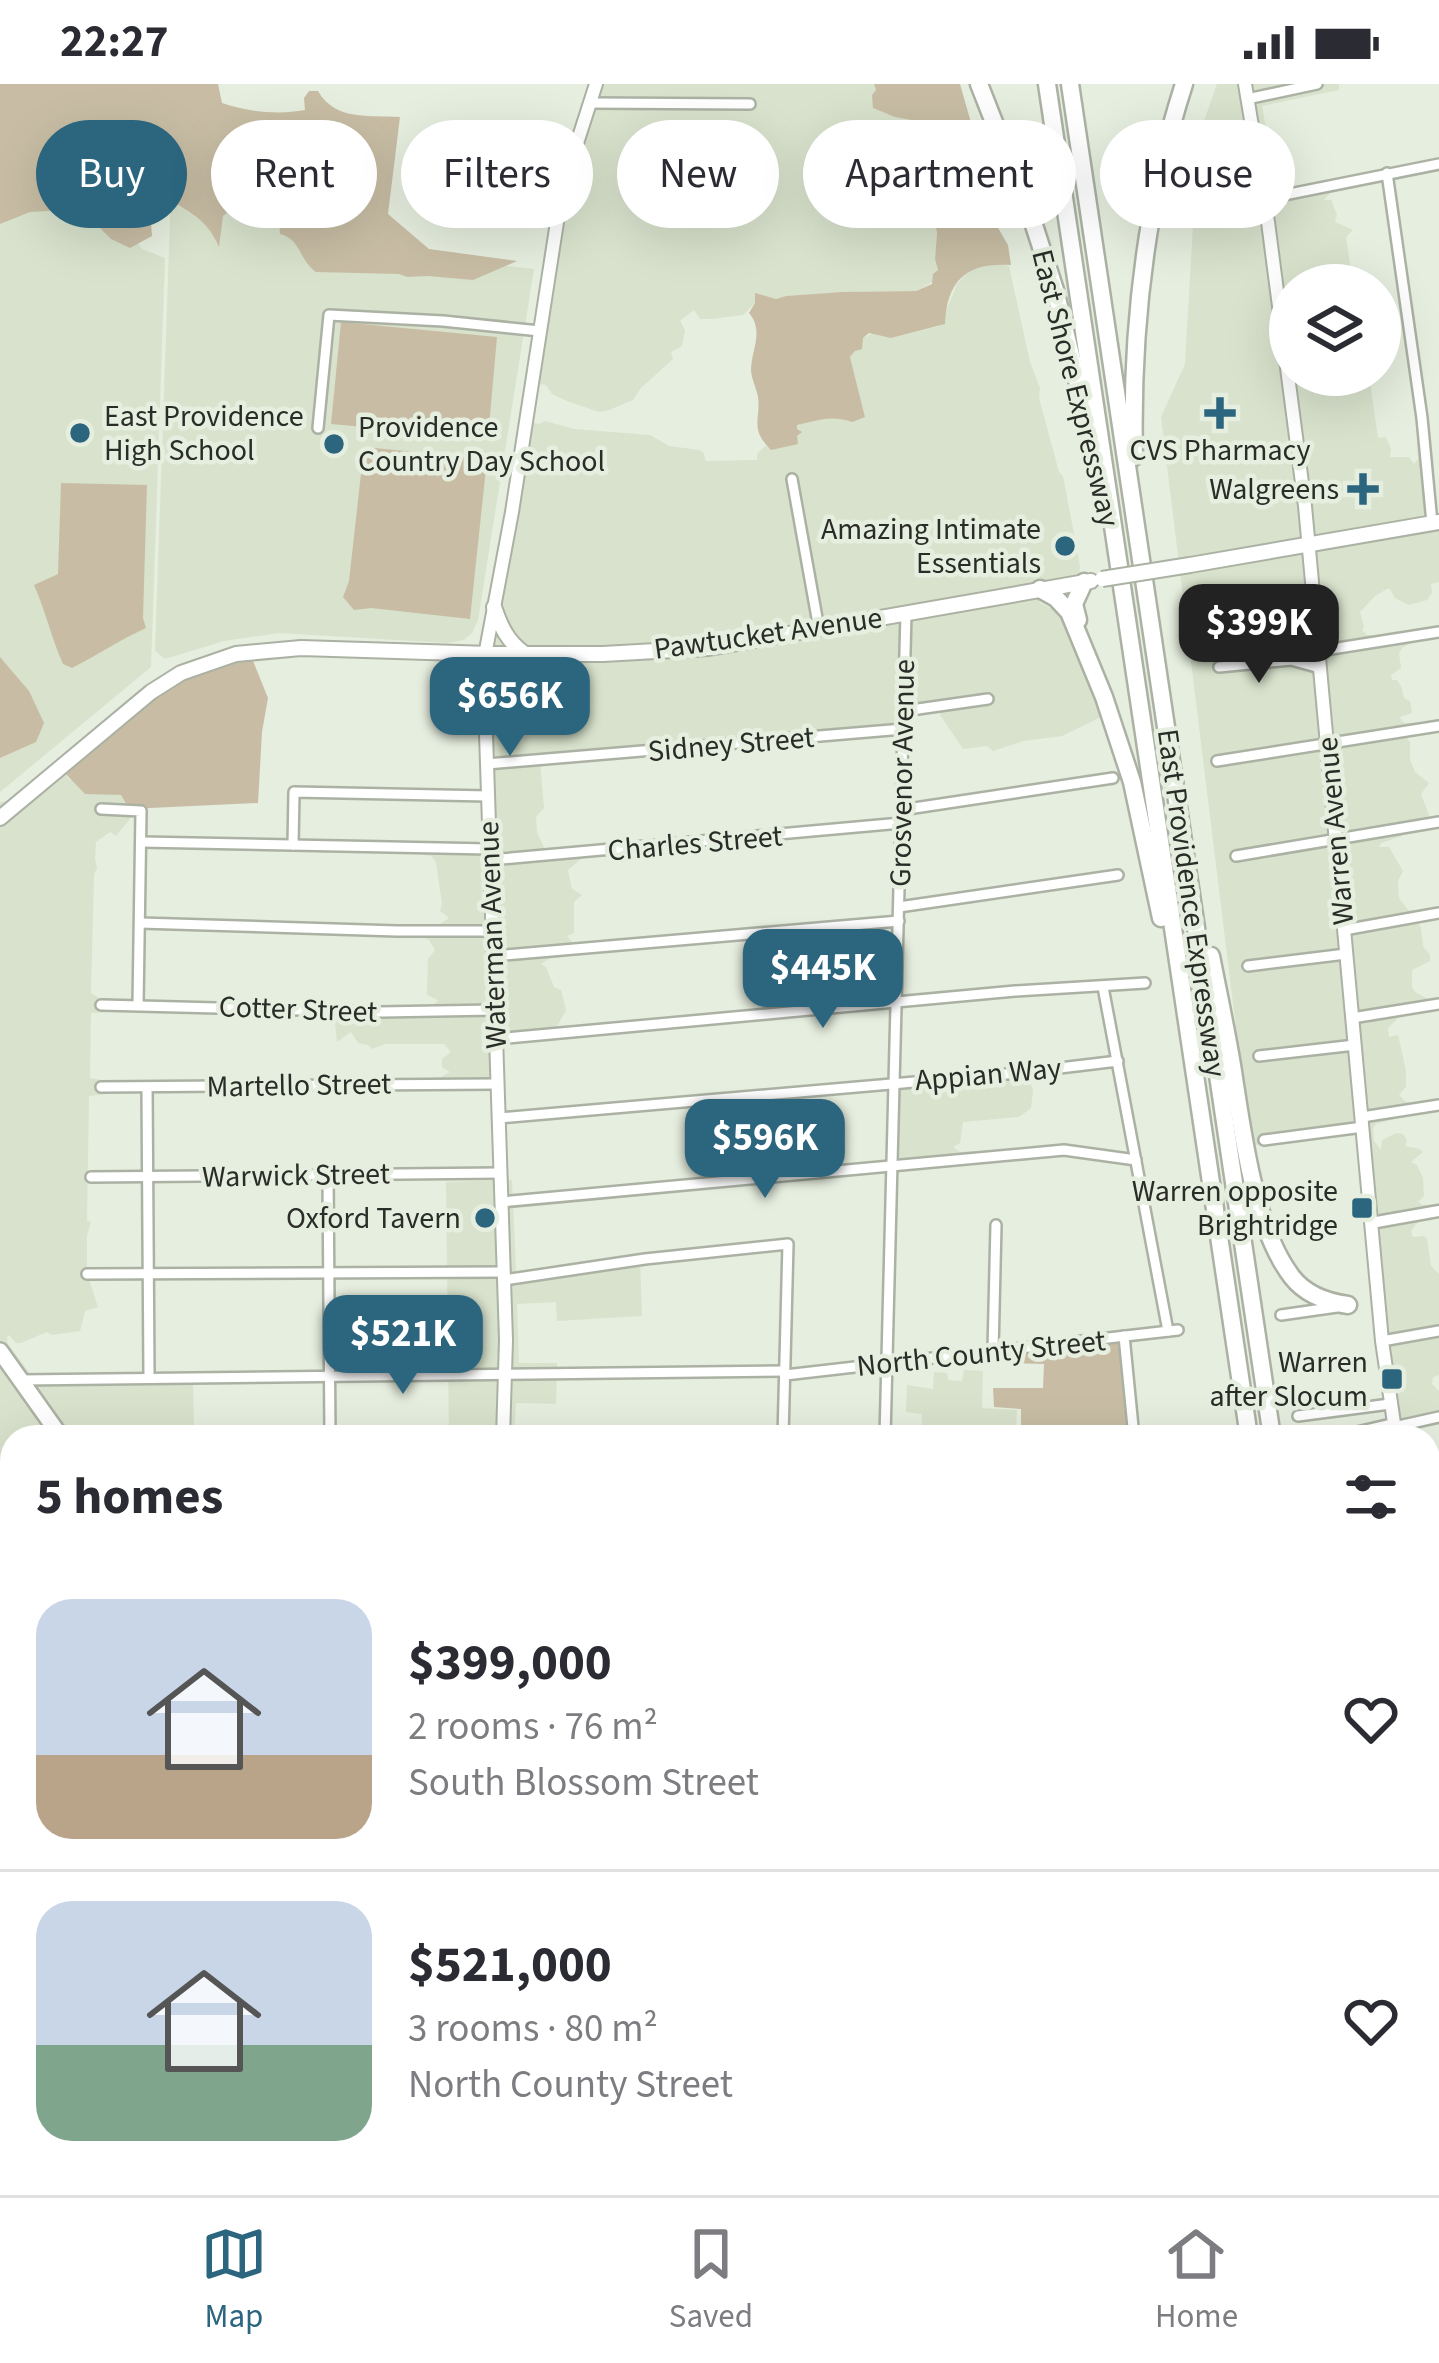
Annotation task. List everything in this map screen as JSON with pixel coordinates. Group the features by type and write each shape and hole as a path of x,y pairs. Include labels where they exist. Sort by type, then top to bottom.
{"highway":[{"name":"East Shore Expressway","path":"979,84 1060,306 1118,558"},
{"name":"East Providence Expressway","path":"1048,84 1247,1425"},
{"name":"East Shore Expressway","path":"1136,524 1135,363 1141,287 1160,174 1184,84"},
{"name":"East Providence Expressway","path":"1071,89 1270,1425"},
{"path":"1086,652 1074,604 1093,580"},
{"path":"1040,590 1066,608 1111,716 1134,792 1193,1065"},
{"path":"1167,737 1260,1205 1295,1281 1322,1299 1348,1305"},
{"path":"0,1351 53,1425"}],"main road":[{"name":"Waterman Avenue","path":"504,1425 504,1276 486,654 562,190 596,84"},
{"name":"Warren Avenue","path":"1268,228 1309,546 1378,1300 1394,1425"},
{"name":"Pawtucket Avenue","path":"0,818 151,692 219,658 301,648 602,654 709,648 1436,522"},
{"path":"484,694 524,654 502,631 494,607"},
{"path":"1348,1305 1378,1300"}],"street":[{"path":"1246,92 1317,84"},
{"path":"590,103 750,104"},
{"path":"1295,192 1439,164"},
{"path":"1387,173 1436,522"},
{"path":"318,428 329,315 443,320 540,331"},
{"path":"793,479 819,629"},
{"name":"Grosvenor Avenue","path":"886,1425 906,613"},
{"path":"1219,667 1292,660 1318,651 1439,632"},
{"path":"1292,660 1320,668"},
{"path":"904,711 988,700"},
{"path":"1217,761 1439,726"},
{"name":"Sidney Street","path":"487,764 903,729"},
{"path":"901,810 1113,778"},
{"path":"293,844 294,792 488,796"},
{"path":"101,809 141,811 138,1005"},
{"path":"1235,856 1439,822"},
{"name":"Charles Street","path":"142,842 293,844 490,855 901,824"},
{"path":"899,907 1118,875"},
{"path":"1344,930 1439,913"},
{"path":"493,956 898,921"},
{"path":"140,923 492,931"},
{"path":"1248,966 1346,954"},
{"path":"496,1039 1145,983"},
{"path":"501,1202 1064,1150 1136,1160 1103,987"},
{"path":"1352,1018 1439,1004"},
{"name":"Cotter Street","path":"101,1005 495,1010"},
{"path":"1259,1056 1355,1045"},
{"name":"Appian Way","path":"499,1118 1118,1061"},
{"name":"Martello Street","path":"101,1087 497,1084"},
{"path":"146,1087 149,1376"},
{"path":"1264,1140 1439,1105"},
{"name":"North County Street","path":"21,1380 785,1373 1173,1331 1136,1160"},
{"name":"Warwick Street","path":"91,1177 500,1173"},
{"path":"328,1174 330,1425"},
{"path":"1371,1222 1439,1211"},
{"path":"994,1351 996,1225"},
{"path":"87,1274 504,1276 788,1244 784,1425"},
{"path":"1282,1315 1348,1305"},
{"path":"1382,1340 1439,1331"},
{"path":"1124,1336 1133,1425"},
{"path":"1298,1416 1390,1403"}],"shaded area":[{"path":"0,84 218,84 222,103 274,112 305,110 304,98 309,91 318,91 343,112 400,117 388,214 401,228 429,249 517,261 473,280 316,272 306,262 280,228 377,228 377,120 211,120 211,228 221,228 219,247 201,220 187,211 187,120 36,120 36,212 0,224"},
{"path":"595,84 874,84 889,113 912,120 803,120 803,228 936,228 934,281 916,291 776,299 755,294 755,303 743,315 712,319 700,319 694,310 680,321 685,330 682,346 671,352 673,359 633,400 599,412 567,401 546,385 532,383 558,228 593,228 593,120 586,120"},
{"path":"874,84 960,84 970,120 895,117 873,108"},
{"path":"1217,84 1339,84 1339,90 1262,106 1265,120 1204,120"},
{"path":"1344,187 1324,200 1331,200 1335,222 1353,230 1346,237 1350,264 1269,264 1269,396 1372,396 1378,438 1386,437 1390,457 1409,457 1414,464 1417,442 1425,444 1439,521 1439,582 1431,584 1427,600 1409,605 1387,589 1360,612 1367,635 1381,635 1379,640 1409,637 1413,642 1402,648 1401,668 1391,675 1410,701 1412,713 1401,720 1428,722 1426,729 1403,733 1410,742 1415,772 1429,783 1421,794 1429,815 1423,826 1400,831 1402,836 1379,847 1389,847 1403,871 1399,898 1408,910 1415,911 1412,917 1421,927 1423,946 1430,955 1430,961 1412,970 1412,987 1430,1000 1427,1007 1389,1016 1399,1017 1388,1028 1389,1037 1398,1035 1406,1071 1406,1087 1399,1095 1406,1102 1416,1102 1414,1109 1373,1128 1381,1150 1382,1140 1396,1133 1403,1134 1405,1146 1423,1152 1411,1162 1423,1178 1424,1196 1418,1202 1439,1204 1419,1216 1428,1218 1411,1231 1413,1237 1427,1239 1431,1266 1439,1274 1439,1375 1432,1384 1439,1391 1439,1418 1412,1425 1396,1425 1366,1131 1266,1140 1257,1145 1250,1142 1161,417 1185,364 1193,228 1295,228 1295,192"},
{"name":"Providence Country Day School","path":"187,193 211,195 211,228 301,228 321,244 534,269 478,620 472,633 447,643 279,633 224,641 165,659 155,651 170,228 187,228"},
{"name":"East Providence High School","path":"36,202 36,228 126,228 142,249 165,258 151,667 0,792 0,218"},
{"path":"100,228 151,228 152,236 130,248"},
{"path":"936,228 998,228 1008,245 1011,265 983,266 963,276 950,295 945,324 891,338 869,333 862,349 850,357 865,417 797,425 802,432 798,444 771,450 758,430 758,397 751,372 756,333 749,313 755,293 776,299 916,291 932,284 938,270"},
{"path":"995,263 1009,266 1039,398 1063,476 1080,566 1079,582 1036,591 1040,603 1068,624 1101,717 1062,736 993,751 987,746 963,749 940,715 942,708 907,712 905,730 540,762 544,808 536,817 545,850 542,855 578,854 581,859 568,870 572,889 582,895 574,902 574,933 567,936 572,942 590,942 587,949 560,952 561,957 541,964 554,987 561,990 566,1010 553,1034 498,1040 499,1084 431,1085 427,1078 450,1072 442,1067 442,1059 451,1052 444,1044 386,1044 372,1049 358,1043 351,1032 337,1042 335,1022 342,1012 415,1012 412,1006 437,1002 427,995 428,959 435,950 422,937 427,925 449,918 440,911 436,862 424,855 427,849 486,850 480,659 526,422 650,435 669,446 699,450 706,461 757,460 764,447 797,436 797,425 824,418 865,417 850,357 863,338 873,333 891,338 940,326 957,284 972,268"},
{"path":"341,322 497,337 488,438 331,424"},
{"path":"364,447 487,459 470,619 354,610 343,597 349,581"},
{"path":"61,483 147,485 146,628 72,668 63,664 34,585 58,574"},
{"path":"249,651 268,698 258,803 129,809 121,795 85,794 58,766 171,677"},
{"path":"0,657 29,691 44,723 36,742 0,758"},
{"path":"58,766 90,793 121,795 130,819 116,836 110,832 96,842 91,993 109,1002 109,1012 91,1013 90,1078 107,1081 107,1094 89,1096 87,1274 98,1307 85,1311 80,1331 47,1332 21,1343 9,1335 8,1344 39,1386 193,1383 194,1425 0,1425 0,802 14,801"},
{"path":"1027,1073 1033,1090 1031,1108 1019,1117 963,1122 960,1143 953,1147 960,1152 974,1151 973,1159 895,1167 898,1085"},
{"path":"512,1180 516,1271 640,1260 642,1316 557,1321 556,1302 517,1304 519,1363 557,1363 556,1404 516,1403 515,1425 449,1425 446,1182"},
{"path":"1125,1336 1132,1425 1021,1425 1021,1409 994,1407 993,1388 1043,1388 1044,1364 1001,1363 999,1351"},
{"path":"964,1370 983,1371 982,1408 1017,1410 1016,1425 921,1425 922,1414 906,1412 907,1385 933,1389 934,1372 962,1381"}],"place":[{"name":"CVS Pharmacy","path":"1220,413"},
{"name":"East Providence High School","path":"80,433"},
{"name":"Providence Country Day School","path":"334,444"},
{"name":"Walgreens","path":"1363,489"},
{"name":"Amazing Intimate Essentials","path":"1065,546"},
{"name":"Warren opposite Brightridge","path":"1362,1208"},
{"name":"Oxford Tavern","path":"485,1218"},
{"name":"Warren after Slocum","path":"1392,1379"}]}
